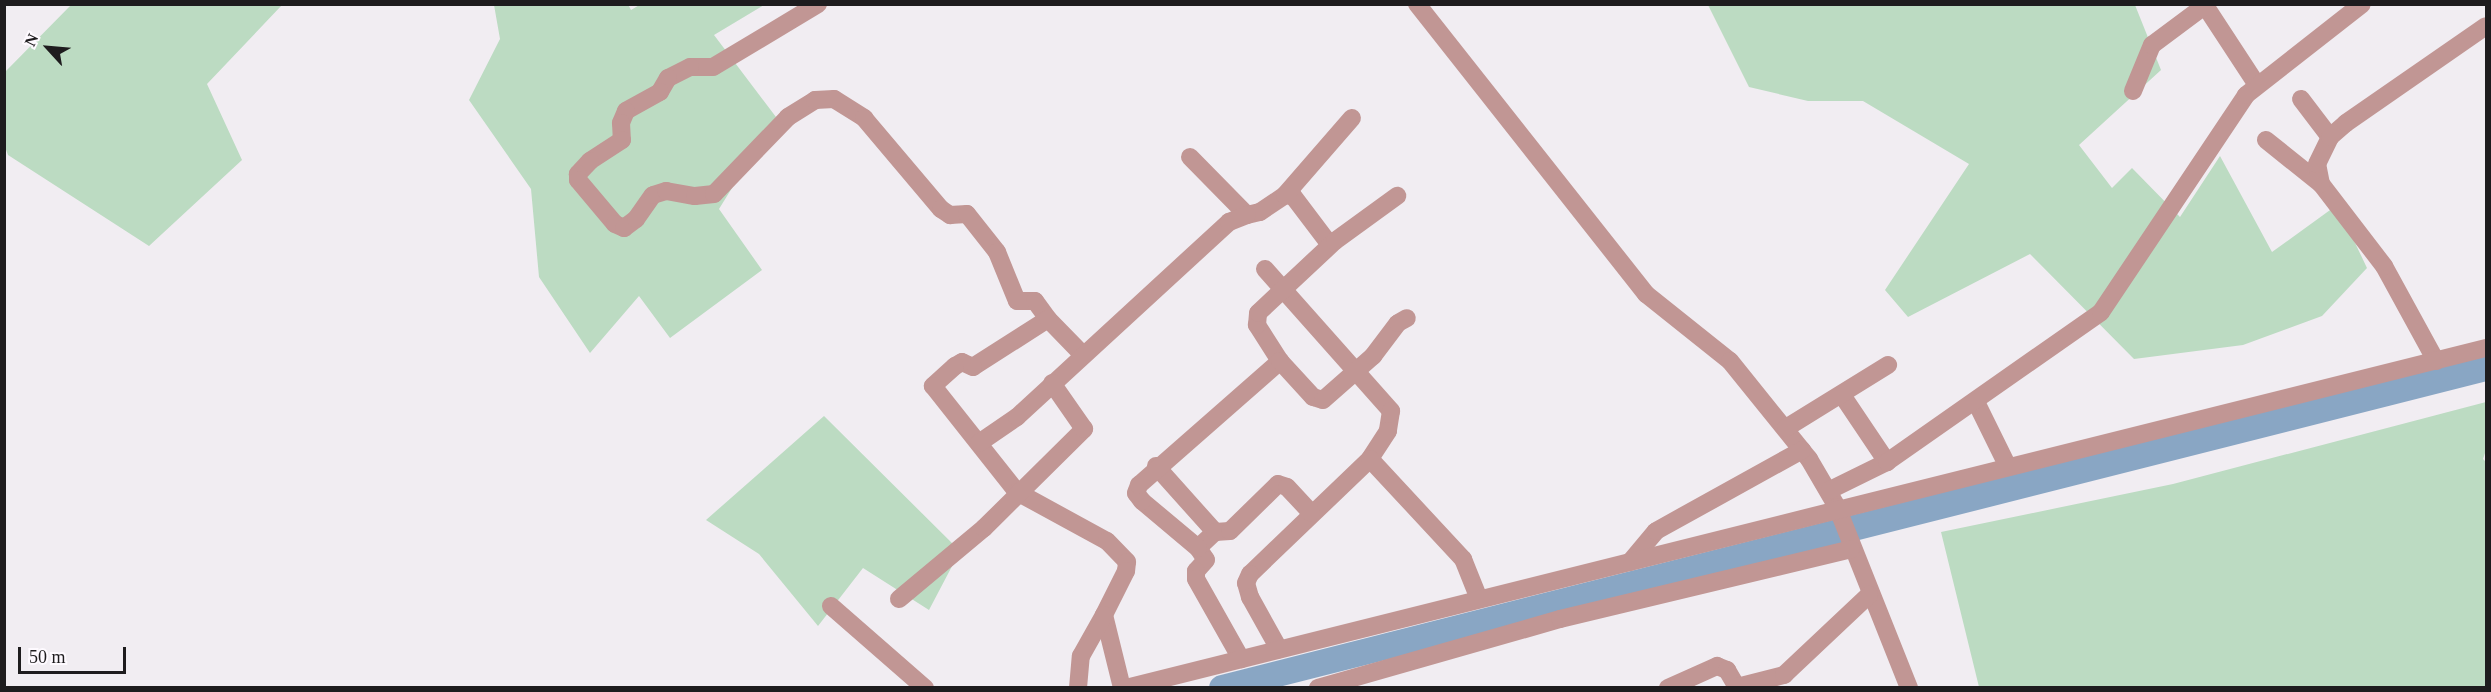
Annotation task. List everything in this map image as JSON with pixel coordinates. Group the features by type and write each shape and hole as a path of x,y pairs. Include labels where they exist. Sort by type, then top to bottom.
{"street":[{"path":"818,4 713,67 690,67 668,78 660,92 626,111 621,123 622,140 590,161 578,174 578,180 594,194 615,224 624,228 636,219 653,195 666,191 695,196 714,194 788,117 815,100 834,99 864,118 941,209 950,215 967,214 997,252 1017,301 1035,301 1082,354"},
{"path":"1417,4 1646,294 1730,361 1802,450 1836,505 1869,595 1910,687"},
{"path":"1836,505 1887,462 1976,402 2101,312 2232,112 2257,86 2362,4"},
{"path":"2133,91 2152,45 2205,5 2257,86"},
{"path":"2320,184 2317,164 2330,137 2487,26"},
{"path":"2301,99 2330,137"},
{"path":"979,443 1017,417 1082,354 1229,222 1260,212 1285,195 1352,118"},
{"path":"2266,140 2320,184 2384,266 2436,361"},
{"path":"1190,157 1247,215"},
{"path":"1285,195 1294,198 1330,246"},
{"path":"1397,196 1330,246 1281,288 1255,318 1280,361 1318,400 1357,370 1398,323 1407,318"},
{"path":"1264,269 1357,370 1391,411 1388,431 1370,459 1311,513 1250,574 1246,583 1279,649"},
{"path":"1048,318 973,367 962,362 933,382 1017,492 1107,542 1127,562 1126,571 1081,656 1078,687"},
{"path":"1104,615 1124,687 1630,562 1836,505 2487,348"},
{"path":"1241,659 1196,579 1196,571 1206,560 1198,548 1136,493 1156,466 1280,361"},
{"path":"1786,428 1888,365"},
{"path":"899,599 984,528 1017,492 1084,429 1052,383"},
{"path":"1842,395 1887,462"},
{"path":"1976,402 2007,465"},
{"path":"1630,562 1656,531 1802,450"},
{"path":"1370,459 1463,559 1479,599"},
{"path":"1156,466 1215,532"},
{"path":"1198,548 1215,532 1230,531 1278,484 1287,487 1311,513"},
{"path":"1318,687 1363,682 1560,619 1850,546"},
{"path":"1668,687 1717,666 1727,670 1737,687 1754,687 1784,675 1869,595"},
{"path":"831,606 926,687"}],"green space":[{"path":"72,4 282,5 207,84 242,160 149,246 8,155 5,147 5,72"},
{"path":"628,4 631,10 641,4 764,5 714,35 776,117 719,209 762,270 670,338 639,296 590,353 539,277 531,189 469,100 500,39 494,5"},
{"path":"1708,5 2135,5 2161,70 2079,145 2112,188 2132,168 2180,217 2220,156 2272,252 2337,205 2367,268 2322,316 2243,345 2134,359 2030,254 1908,317 1885,290 1969,164 1863,101 1808,101 1749,87"},
{"path":"2486,402 2486,450 2483,459 2486,462 2486,687 1979,687 1941,532 2173,484"},
{"path":"824,416 960,551 929,610 863,568 818,626 759,554 706,520"}],"waterway":[{"path":"1222,688 2486,368"}]}
